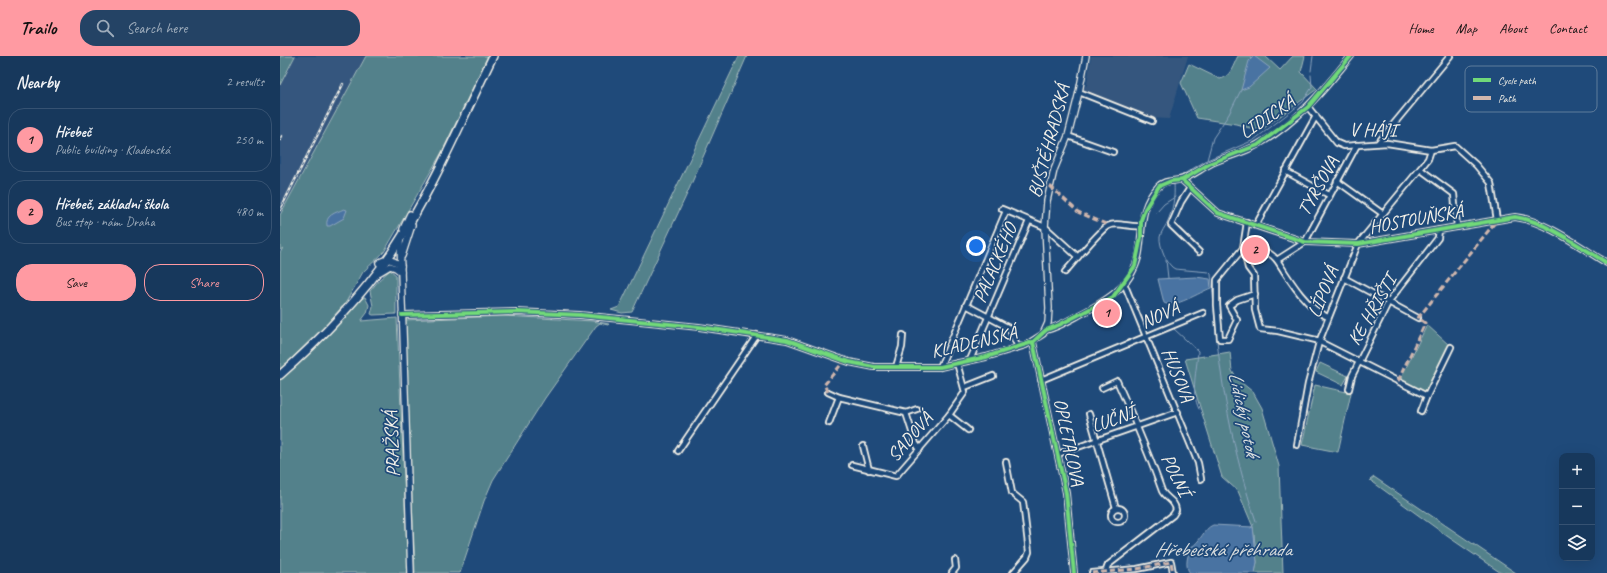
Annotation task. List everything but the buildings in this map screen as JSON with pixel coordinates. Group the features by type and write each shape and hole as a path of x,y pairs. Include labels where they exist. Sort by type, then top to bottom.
{"main road":[{"path":"280,375 313,344 349,305 386,260 424,198 493,56"},
{"path":"349,305 379,263 446,153"}],"street":[{"name":"BUŠTĚHRADSKÁ","path":"1046,330 1049,308 1045,227 1047,201 1051,181 1068,136 1080,92 1086,56"},
{"name":"LIDICKÁ","path":"1182,180 1211,163 1258,145 1308,107 1351,56"},
{"path":"1378,143 1450,56"},
{"path":"1080,92 1152,121"},
{"name":"V HÁJI","path":"1308,107 1337,143 1344,146 1378,143 1431,150 1455,146 1476,165 1491,183 1497,220"},
{"path":"1256,225 1316,116"},
{"path":"1068,136 1113,152"},
{"name":"TYRŠOVA","path":"1305,242 1357,145"},
{"name":"LÍPOVÁ","path":"1296,445 1308,384 1320,342 1328,317 1358,244 1428,159 1431,150"},
{"path":"1420,169 1454,194 1457,227"},
{"path":"1285,171 1329,195"},
{"name":"KLADENSKÁ","path":"402,315 517,312 580,315 757,335 787,340 849,362 874,367 940,367 1033,342 1046,330 1102,304 1113,297 1135,266 1145,209 1159,186 1171,180 1182,180"},
{"name":"HOSTOUŇSKÁ","path":"1182,180 1218,213 1305,242 1358,244 1515,217 1531,220 1607,263"},
{"path":"1337,181 1383,214"},
{"path":"1190,188 1181,202 1171,225 1199,252"},
{"path":"401,269 408,234 424,198"},
{"path":"940,367 1004,210 1045,227 1078,257"},
{"path":"401,269 400,239 410,214"},
{"name":"PALACKÉHO","path":"970,360 1029,220"},
{"path":"1247,222 1243,248 1248,268 1254,276 1255,310 1260,329 1278,331 1320,342 1427,396"},
{"path":"1065,272 1108,226 1122,223 1134,227 1141,226"},
{"name":"KE HŘIŠTI","path":"1349,388 1359,362 1389,301 1438,238 1439,230"},
{"path":"1277,260 1305,242"},
{"path":"1254,294 1237,300 1230,306 1237,320 1228,339 1220,339 1217,305 1217,280 1243,248 1248,246 1266,252 1277,260 1296,289 1322,315 1328,317"},
{"path":"379,263 386,260 395,261 401,269"},
{"path":"360,292 386,267 394,266 401,269"},
{"name":"PRAŽSKÁ","path":"401,269 412,573"},
{"path":"1344,278 1418,318"},
{"name":"HUSOVA","path":"1124,283 1178,412 1198,463 1201,479"},
{"path":"966,305 1011,330 1018,347"},
{"name":"NOVÁ","path":"1041,380 1147,337 1203,312"},
{"path":"678,451 757,335"},
{"path":"896,367 902,347 903,335"},
{"name":"OPLETALOVA","path":"1033,342 1066,493 1074,573"},
{"path":"1421,411 1451,347"},
{"path":"957,363 965,387 993,376"},
{"name":"POLNÍ","path":"1102,388 1117,382 1137,426 1164,494 1174,502 1176,511 1108,565 1106,572"},
{"name":"SADOVÁ","path":"852,466 896,476 949,415 965,392 965,387"},
{"path":"828,392 839,397 906,413 917,409"},
{"path":"829,423 839,397"},
{"name":"LUČNÍ","path":"1058,454 1178,412"},
{"path":"906,413 916,444 920,449"},
{"path":"1089,414 1116,508"},
{"name":"SADOVÁ","path":"949,415 968,430"},
{"name":"SADOVÁ","path":"863,446 869,470"},
{"path":"1006,462 1012,493 1023,502 1029,552 1028,557 1013,573"},
{"path":"952,573 956,568 955,560"},
{"path":"1092,573 1137,569 1171,562 1173,573"}],"shaded area":[{"path":"295,56 366,56 280,215 280,85"},
{"path":"1091,56 1188,56 1169,119 1150,118 1081,90 1087,85"}],"green space":[{"path":"280,56 295,56 280,85"},
{"path":"366,56 488,56 442,152 384,252 363,272 346,302 328,323 280,370 280,253 283,248 280,250 280,215"},
{"path":"739,56 747,56 686,196 632,312 622,313 611,310 619,307"},
{"path":"1238,56 1265,56 1280,70 1293,56 1305,56 1301,72 1317,89 1260,131 1236,124 1197,118 1181,83 1189,64 1220,79 1227,76"},
{"path":"390,270 396,275 396,314 373,315 371,314 373,306 370,291"},
{"path":"365,297 369,305 367,313 361,321 397,318 408,573 280,573 280,380 316,347 358,301"},
{"path":"504,316 592,321 609,324 600,323 596,326 545,398 493,480 484,501 460,573 415,573 405,320"},
{"path":"1427,325 1449,345 1427,390 1423,391 1402,381 1401,378"},
{"path":"1230,352 1232,371 1237,379 1253,392 1262,408 1279,466 1283,573 1255,573 1257,562 1253,527 1238,491 1222,477 1185,359"},
{"path":"1320,363 1348,376 1343,385 1316,372"},
{"path":"1315,385 1351,393 1338,452 1302,445"},
{"path":"1374,477 1516,573 1501,573 1370,480"}],"water":[{"path":"1254,56 1270,68 1249,87 1241,90 1249,61"},
{"path":"344,209 347,210 344,218 330,226 327,226 329,217"},
{"path":"1196,277 1210,279 1211,288 1174,304 1164,303 1158,279"},
{"name":"Hřebečská přehrada","path":"1213,525 1253,527 1257,562 1255,573 1190,573 1187,564 1191,547 1207,529"}],"waterway":[{"name":"Lidický potok","path":"1311,71 1313,56"},
{"name":"Lidický potok","path":"1179,177 1207,160 1254,140 1303,102 1312,87 1311,75"},
{"path":"1207,160 1213,138 1229,114 1241,90"},
{"name":"Lidický potok","path":"1174,183 1174,199 1172,208 1160,237 1162,250 1166,260 1175,269 1209,272 1211,274 1214,306"},
{"path":"1157,212 1164,204 1175,197"},
{"path":"1166,260 1168,278"},
{"name":"Lidický potok","path":"1214,310 1220,364 1234,443 1256,521"},
{"path":"1174,329 1198,351 1194,388 1196,402 1199,409"},
{"name":"Lidický potok","path":"1251,528 1254,524"}],"railway":[{"path":"280,210 343,84"},
{"path":"280,140 282,136"}],"marked path":[{"path":"1050,186 1078,212 1108,225"},
{"path":"1398,381 1425,323 1418,318 1497,220"},
{"path":"828,392 824,385 844,361"},
{"path":"1092,573 1137,569 1171,562 1173,573"}],"cycle path":[{"path":"402,315 517,312 580,315 699,327 787,340 849,362 874,367 940,367 986,357 1033,342 1046,330 1059,325 1113,297 1135,266 1141,237 1141,220 1145,209 1159,186 1171,181 1182,180 1211,163 1258,145 1308,107 1351,56"},
{"path":"1182,180 1218,213 1305,242 1358,244 1515,217 1527,219 1551,229 1607,263"},
{"path":"1033,342 1066,493 1074,573"}],"place":[{"name":"Hřebeč, základní škola","path":"1255,250"},
{"name":"Hřebeč","path":"1107,313"}]}
